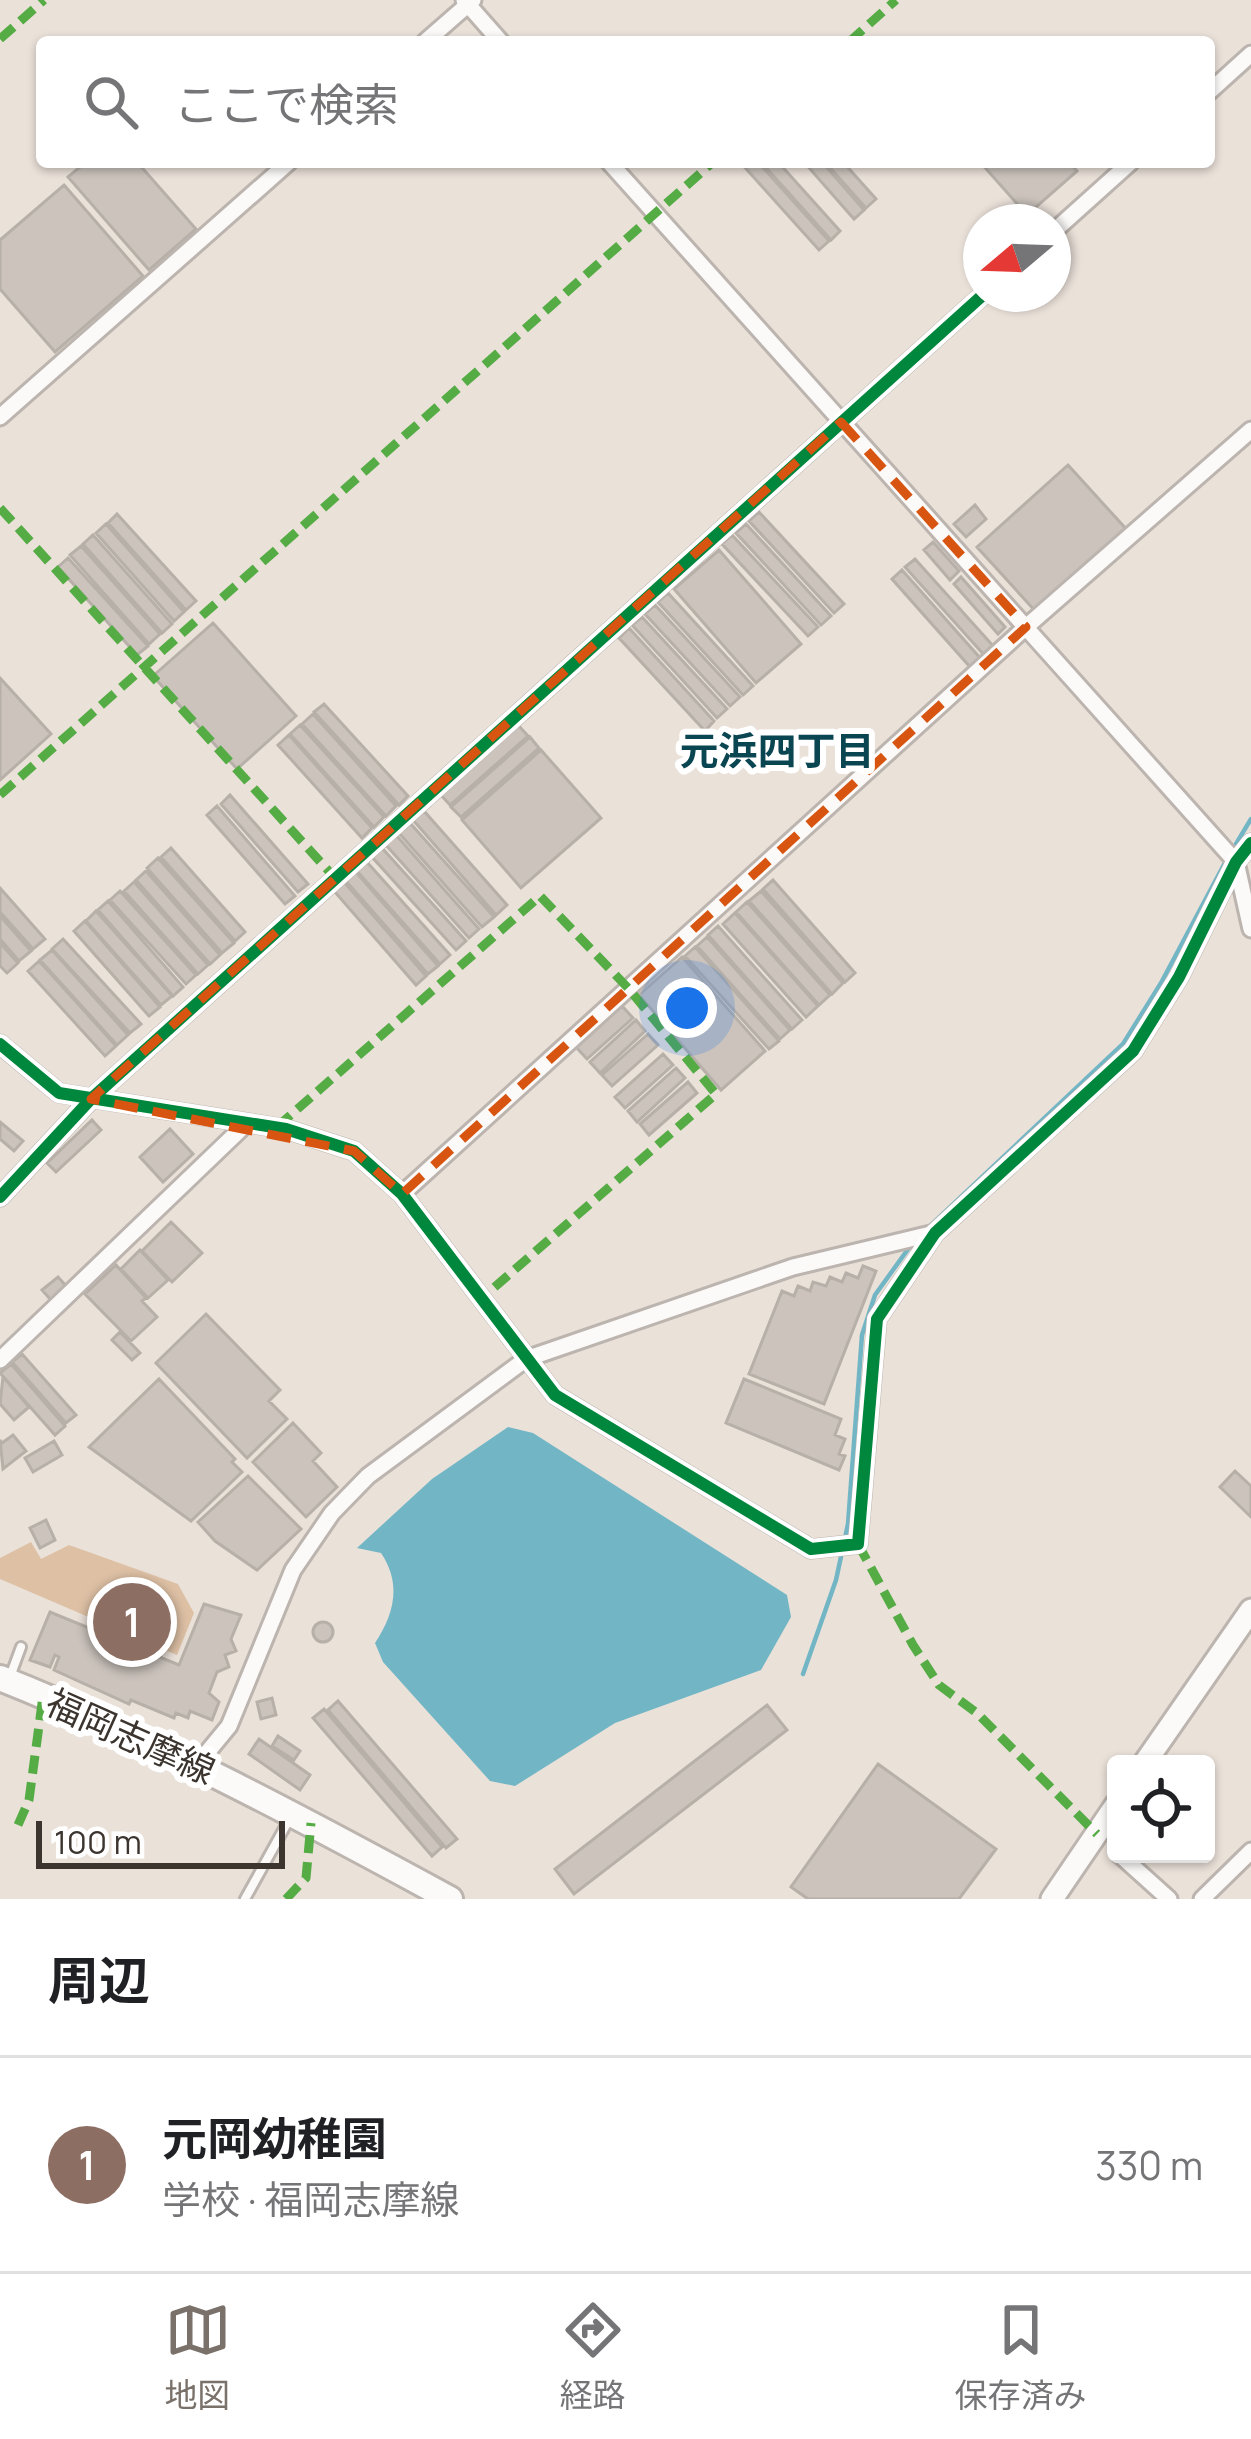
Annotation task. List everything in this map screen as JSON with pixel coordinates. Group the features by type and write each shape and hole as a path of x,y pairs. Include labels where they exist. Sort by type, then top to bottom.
{"main road":[{"name":"福岡志摩線","path":"4,1680 292,1813 450,1899"}],"street":[{"path":"431,36 468,2 496,36"},
{"path":"1215,87 1251,54"},
{"path":"0,417 282,168"},
{"path":"614,168 1232,857 1251,929"},
{"path":"1071,216 1124,168"},
{"path":"0,1197 92,1099 964,312"},
{"path":"402,1194 1251,430"},
{"path":"0,1044 59,1093 286,1129 354,1151 402,1194 555,1395 812,1549 858,1544 878,1319 935,1233 1132,1051 1179,977 1232,857 1251,843"},
{"path":"0,1360 247,1123"},
{"path":"196,1766 230,1726 293,1570 332,1513 368,1475 526,1360 793,1267 935,1233"},
{"path":"1150,1755 1251,1610"},
{"path":"1052,1899 1107,1818"},
{"path":"1096,1834 1107,1844"},
{"path":"1202,1899 1251,1851"},
{"path":"1129,1863 1169,1899"}],"lane":[{"path":"4,1680 21,1647"},
{"path":"245,1899 292,1813"}],"highlighted area":[{"path":"841,422 1026,627 402,1194 354,1151 91,1099"}],"shaded area":[{"path":"31,1542 41,1559 69,1545 178,1584 194,1613 177,1655 0,1579 0,1558"}],"water":[{"path":"508,1427 533,1433 787,1595 791,1617 761,1670 615,1723 515,1786 490,1781 383,1662 375,1643 391,1610 392,1576 381,1553 357,1548 432,1479"}],"building":[{"path":"79,168 142,168 196,229 149,270 68,177"},
{"path":"745,168 763,168 829,241 819,250"},
{"path":"766,168 783,168 840,231 831,240"},
{"path":"809,168 827,168 864,210 854,219"},
{"path":"830,168 848,168 876,199 866,208"},
{"path":"985,168 1074,168 1077,171 1040,204 1017,204"},
{"path":"64,185 143,276 55,352 0,289 0,240"},
{"path":"1068,465 1128,531 1037,613 977,547"},
{"path":"975,505 986,519 966,537 954,524"},
{"path":"759,512 844,604 834,613 749,521"},
{"path":"117,514 196,601 186,610 108,523"},
{"path":"106,524 184,612 174,621 96,533"},
{"path":"746,524 831,616 821,625 736,533"},
{"path":"93,535 172,624 162,633 83,544"},
{"path":"732,535 818,627 808,636 722,544"},
{"path":"933,542 959,571 950,580 924,550"},
{"path":"81,546 160,634 149,644 70,555"},
{"path":"719,550 801,644 756,683 674,589"},
{"path":"68,558 148,646 137,655 58,567"},
{"path":"915,559 995,648 985,656 905,567"},
{"path":"902,570 981,659 971,668 892,579"},
{"path":"961,577 1005,627 998,634 954,584"},
{"path":"668,593 753,686 743,695 658,602"},
{"path":"655,605 740,697 730,706 645,614"},
{"path":"642,617 727,709 717,718 632,625"},
{"path":"213,623 296,716 237,769 153,676"},
{"path":"629,628 714,721 705,731 619,638"},
{"path":"0,678 51,734 0,780"},
{"path":"324,704 408,796 399,805 314,712"},
{"path":"313,714 396,806 386,816 302,724"},
{"path":"300,725 384,817 374,827 290,734"},
{"path":"518,725 528,736 450,805 440,794"},
{"path":"289,735 372,828 362,838 278,745"},
{"path":"530,737 539,748 461,817 451,807"},
{"path":"541,750 601,818 521,888 462,820"},
{"path":"230,795 308,884 298,892 221,804"},
{"path":"217,806 295,896 285,904 207,815"},
{"path":"424,811 507,905 496,915 413,820"},
{"path":"410,823 494,917 482,927 399,833"},
{"path":"396,835 479,929 469,938 386,845"},
{"path":"171,848 245,932 235,941 161,857"},
{"path":"382,848 466,941 456,950 372,857"},
{"path":"158,858 234,943 222,953 147,868"},
{"path":"366,861 450,955 440,964 356,870"},
{"path":"146,871 220,955 210,964 136,880"},
{"path":"355,871 438,966 428,974 345,880"},
{"path":"773,880 855,973 845,982 763,889"},
{"path":"134,882 208,965 198,974 124,891"},
{"path":"344,882 426,976 416,985 334,891"},
{"path":"0,888 45,939 33,949 0,912"},
{"path":"120,891 196,975 186,984 110,900"},
{"path":"761,891 843,983 832,994 749,901"},
{"path":"108,901 183,987 173,996 98,910"},
{"path":"747,902 830,995 819,1005 736,912"},
{"path":"96,911 172,996 161,1005 86,921"},
{"path":"735,913 818,1006 806,1017 723,924"},
{"path":"0,916 31,951 19,961 0,939"},
{"path":"85,921 160,1007 149,1016 74,931"},
{"path":"718,926 802,1020 792,1029 708,935"},
{"path":"707,937 790,1030 780,1039 697,946"},
{"path":"63,939 141,1024 130,1033 52,949"},
{"path":"0,943 18,963 7,973 0,966"},
{"path":"695,947 779,1041 769,1049 685,956"},
{"path":"52,950 128,1035 117,1045 40,960"},
{"path":"682,957 765,1051 721,1090 639,995"},
{"path":"39,961 116,1046 105,1056 28,971"},
{"path":"622,1006 633,1018 587,1059 576,1047"},
{"path":"636,1020 645,1031 600,1073 590,1062"},
{"path":"648,1034 658,1045 612,1086 602,1075"},
{"path":"663,1054 673,1065 625,1108 615,1097"},
{"path":"676,1068 685,1078 637,1122 628,1111"},
{"path":"688,1082 697,1093 649,1135 640,1124"},
{"path":"92,1120 101,1130 56,1172 47,1163"},
{"path":"0,1122 23,1141 14,1151 0,1139"},
{"path":"170,1129 193,1154 163,1182 140,1157"},
{"path":"171,1222 202,1253 172,1282 142,1251"},
{"path":"140,1250 168,1280 148,1298 121,1269"},
{"path":"116,1265 157,1317 131,1341 85,1294"},
{"path":"863,1266 876,1271 824,1404 749,1374 782,1291 794,1296 798,1286 810,1291 813,1282 826,1286 830,1277 842,1282 846,1273 858,1278"},
{"path":"58,1277 66,1286 51,1300 42,1290"},
{"path":"206,1314 280,1390 269,1401 287,1419 247,1458 156,1363"},
{"path":"120,1332 140,1353 132,1360 112,1340"},
{"path":"22,1354 76,1415 66,1423 12,1362"},
{"path":"11,1364 65,1426 55,1435 0,1373"},
{"path":"3,1377 29,1407 14,1420 0,1404"},
{"path":"159,1379 242,1472 191,1521 89,1447"},
{"path":"744,1379 841,1419 835,1435 845,1439 839,1454 845,1456 839,1470 726,1423"},
{"path":"293,1423 321,1453 313,1461 337,1487 306,1517 253,1462"},
{"path":"13,1435 26,1451 3,1469 0,1440"},
{"path":"54,1441 62,1455 33,1472 25,1458"},
{"path":"1235,1471 1251,1486 1251,1517 1220,1487"},
{"path":"248,1476 301,1529 257,1570 215,1541 198,1522"},
{"path":"46,1520 55,1540 40,1548 30,1528"},
{"path":"204,1604 241,1615 231,1639 236,1651 225,1655 229,1667 217,1672 209,1693 219,1702 212,1720 190,1711 188,1718 176,1713 174,1718 131,1700 129,1704 54,1670 59,1657 55,1655 50,1667 30,1660 50,1612 179,1665"},
{"path":"323,1622 333,1632 323,1642 313,1632"},
{"path":"272,1698 276,1715 261,1719 257,1702"},
{"path":"338,1701 457,1839 446,1848 328,1710"},
{"path":"767,1705 787,1730 574,1894 555,1869"},
{"path":"324,1709 442,1847 432,1856 313,1718"},
{"path":"278,1736 300,1751 294,1760 272,1746"},
{"path":"259,1739 310,1775 300,1790 249,1754"},
{"path":"878,1764 996,1849 959,1899 808,1899 791,1887"}],"waterway":[{"path":"1233,849 1251,819"},
{"path":"928,1228 1123,1044 1227,859"},
{"path":"803,1674 836,1580 848,1524 862,1335 875,1295 911,1245"}],"marked path":[{"path":"0,39 44,0"},
{"path":"856,36 896,0"},
{"path":"0,795 706,168"},
{"path":"0,508 334,877"},
{"path":"277,1127 540,896 628,988 716,1094 481,1299"},
{"path":"858,1544 939,1685 977,1713 1097,1834"},
{"path":"18,1825 29,1800 43,1696"},
{"path":"286,1899 306,1878 311,1823"}],"cycle path":[{"path":"0,1197 91,1099 964,312"},
{"path":"0,1044 59,1093 286,1129 354,1151 402,1194 555,1395 811,1549 858,1544 877,1319 935,1233 1133,1051 1179,977 1236,862 1251,843"}],"place":[{"name":"元岡幼稚園","path":"132,1622"}],"district":[{"name":"元浜四丁目","path":"777,750"}]}
